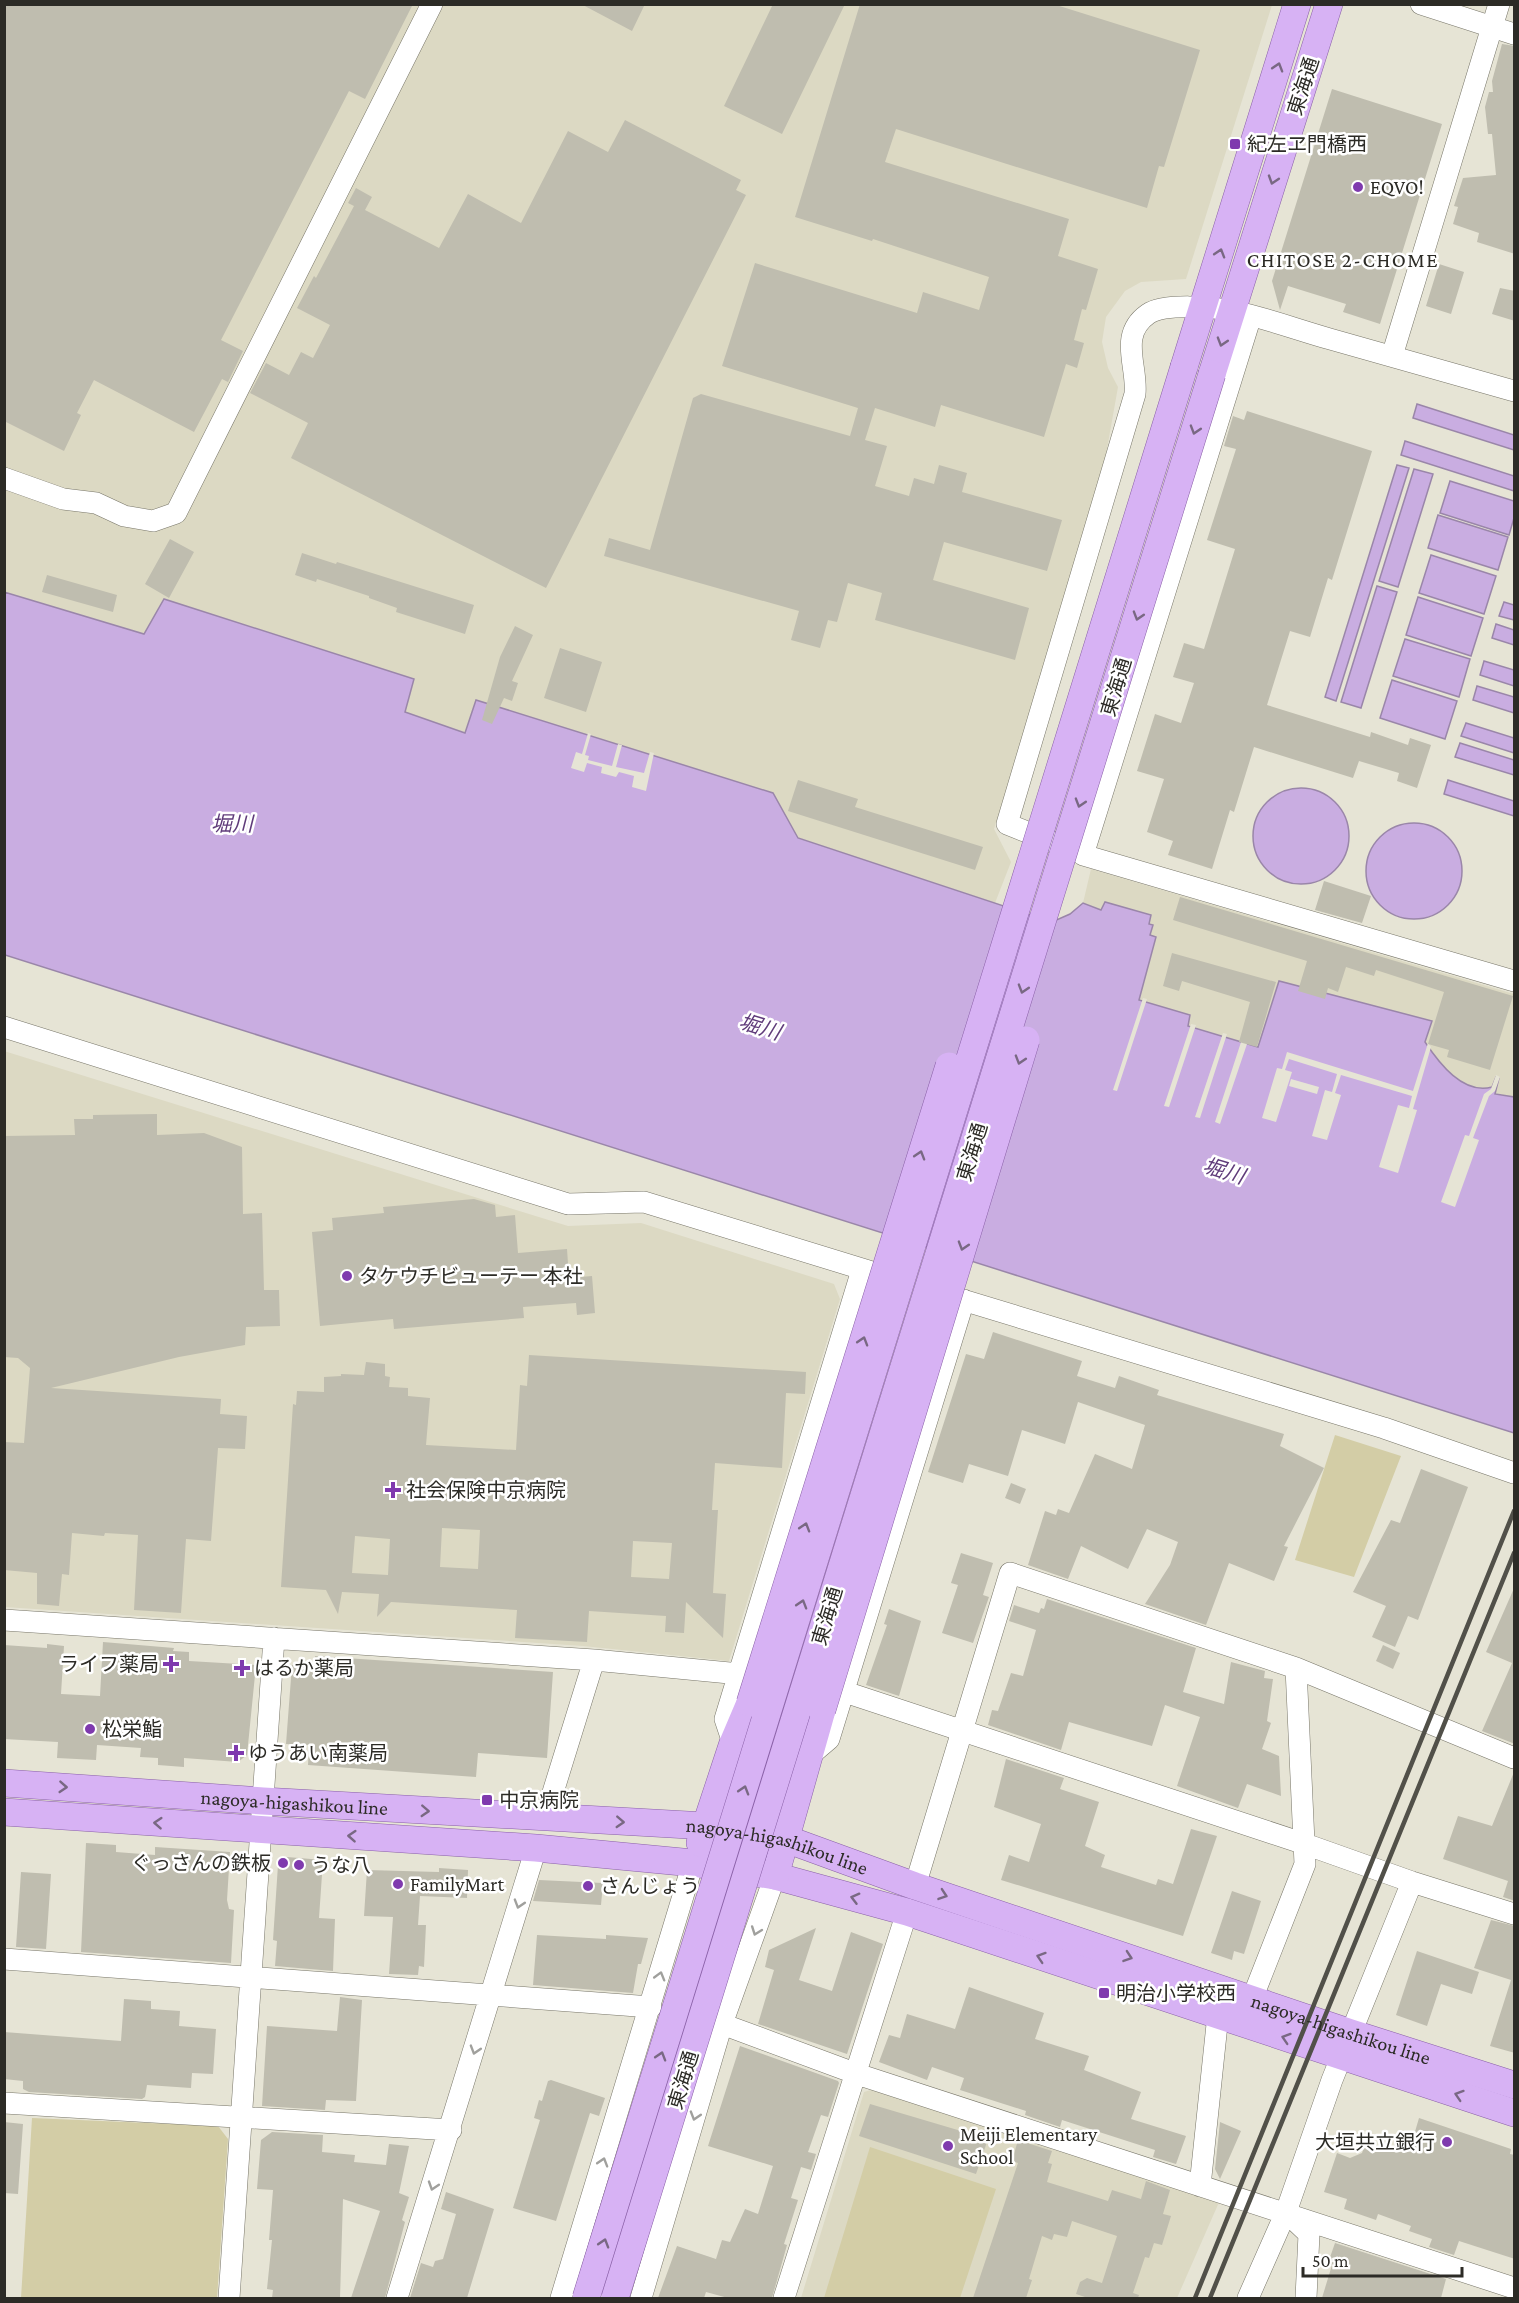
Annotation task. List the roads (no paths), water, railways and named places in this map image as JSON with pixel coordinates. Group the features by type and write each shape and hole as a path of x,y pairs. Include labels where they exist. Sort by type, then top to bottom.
{"main road":[{"name":"東海通","path":"586,2298 1297,4"},
{"name":"東海通","path":"615,2298 1212,374 1241,314 1329,4"},
{"path":"693,1863 733,1743 750,1703 934,1111 976,989 1017,909"},
{"path":"775,1876 822,1710 1049,964 1043,922"},
{"name":"nagoya-higashikou line","path":"4,1783 263,1801 706,1826 786,1839 915,1886 1252,1999 1346,2044 1515,2114"},
{"name":"nagoya-higashikou line","path":"4,1812 536,1848 693,1863 775,1876 907,1912 1218,2015 1515,2085"}],"street":[{"path":"4,478 63,499 96,503 124,516 153,521 176,513 432,4"},
{"path":"1420,4 1515,34"},
{"path":"1392,356 1499,4"},
{"path":"1515,391 1241,314 1202,309 1162,308 1148,314 1137,326 1130,341 1136,383 1135,394 1007,824 1083,855 1515,981"},
{"path":"1083,855 1241,314"},
{"path":"4,1027 568,1204 644,1202 1384,1428 1515,1473"},
{"path":"733,1743 725,1719 862,1270"},
{"path":"809,1756 829,1739 845,1692 964,1300"},
{"path":"915,1886 1010,1572 1296,1668 1515,1758"},
{"path":"4,1620 594,1660 740,1674"},
{"path":"229,2298 274,1638"},
{"path":"545,1818 594,1660"},
{"path":"1252,1999 1305,1864 1296,1668"},
{"path":"845,1692 1305,1844 1412,1882 1515,1914"},
{"path":"398,2298 536,1848"},
{"path":"561,2298 693,1863"},
{"path":"641,2298 722,2024 775,1876"},
{"path":"1248,2298 1286,2212 1346,2044 1412,1882"},
{"path":"784,2298 907,1912"},
{"path":"4,1959 651,2007"},
{"path":"1200,2186 1218,2015"},
{"path":"722,2024 857,2074 1515,2288"},
{"path":"4,2103 451,2130"},
{"path":"1286,2212 1309,2234 1306,2298"}],"water":[{"path":"1417,404 1514,435 1514,450 1413,418"},
{"path":"1405,441 1514,476 1514,491 1401,455"},
{"path":"1397,465 1409,468 1336,701 1325,697"},
{"path":"1414,469 1433,474 1398,587 1379,581"},
{"path":"1450,481 1514,501 1514,518 1509,535 1440,513"},
{"path":"1438,515 1508,537 1498,570 1428,548"},
{"path":"1431,555 1496,576 1484,614 1419,593"},
{"path":"1377,586 1397,592 1361,708 1341,702"},
{"name":"堀川","path":"4,592 144,634 164,599 414,679 405,712 465,733 476,700 773,793 798,838 1052,922 1070,914 1083,903 1101,910 1105,902 1151,915 1149,924 1153,925 1150,935 1156,937 1139,1000 1190,1015 1188,1026 1258,1047 1279,981 1432,1021 1425,1042 1445,1068 1462,1082 1481,1088 1492,1087 1496,1077 1499,1078 1495,1094 1514,1097 1514,1433 5,955"},
{"path":"1418,597 1483,618 1471,656 1406,635"},
{"path":"1504,602 1514,605 1514,620 1499,616"},
{"path":"1496,624 1514,630 1514,645 1492,638"},
{"path":"1405,639 1470,659 1459,697 1393,676"},
{"path":"1484,661 1514,670 1514,686 1480,675"},
{"path":"1392,680 1457,701 1445,739 1380,718"},
{"path":"1477,686 1514,697 1514,713 1473,700"},
{"path":"1466,723 1514,738 1514,753 1461,736"},
{"path":"1460,743 1514,760 1514,775 1455,757"},
{"path":"1448,780 1514,801 1514,816 1444,794"},
{"path":"1301,788 1319,792 1335,802 1345,818 1349,836 1345,854 1335,870 1319,880 1301,884 1283,880 1267,870 1257,854 1253,836 1257,818 1267,802 1283,792"},
{"path":"1414,823 1432,827 1448,837 1458,853 1462,871 1458,889 1448,905 1432,915 1414,919 1396,915 1380,905 1370,889 1366,871 1370,853 1380,837 1396,827"}],"railway":[{"path":"1195,2298 1514,1511"},
{"path":"1210,2298 1514,1553"}],"place":[{"name":"紀左ヱ門橋西","path":"1235,144"},
{"name":"EQVO!","path":"1358,187"},
{"name":"タケウチビューテー 本社","path":"347,1276"},
{"name":"社会保険中京病院","path":"393,1490"},
{"name":"ライフ薬局","path":"171,1664"},
{"name":"はるか薬局","path":"242,1668"},
{"name":"松栄鮨","path":"90,1729"},
{"name":"ゆうあい南薬局","path":"236,1753"},
{"name":"中京病院","path":"487,1800"},
{"name":"ぐっさんの鉄板","path":"283,1863"},
{"name":"うな八","path":"299,1865"},
{"name":"FamilyMart","path":"398,1884"},
{"name":"さんじょう","path":"588,1886"},
{"name":"明治小学校西","path":"1104,1993"},
{"name":"大垣共立銀行","path":"1447,2142"},
{"name":"Meiji Elementary School","path":"948,2146"}],"district":[{"name":"CHITOSE 2-CHOME","path":"1343,260"}]}
